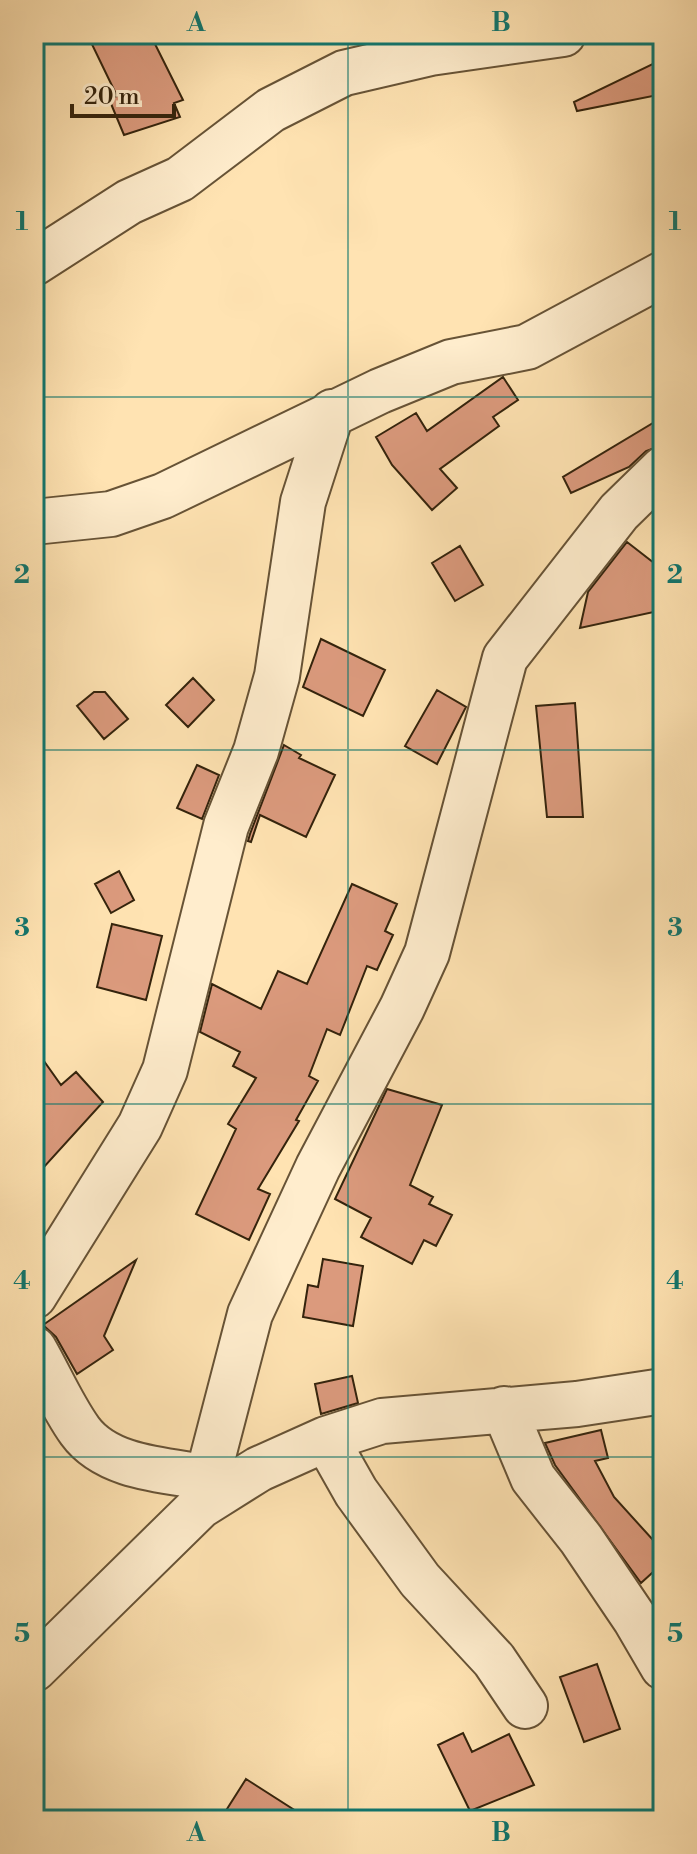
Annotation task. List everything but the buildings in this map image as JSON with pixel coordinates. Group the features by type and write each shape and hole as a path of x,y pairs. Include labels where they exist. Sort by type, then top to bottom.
{"street":[{"path":"34,263 129,202 180,179 271,110 344,73 430,53 563,34"},
{"path":"34,522 111,514 163,496 332,412 451,362 499,355 527,347 663,274"},
{"path":"34,1296 140,1126 165,1070 226,826 256,751 277,676 303,502 332,412"},
{"path":"203,1492 250,1314 311,1181 402,1008 427,953 505,658 619,512 663,469"},
{"path":"34,1349 80,1432 106,1453 203,1492"},
{"path":"34,1669 203,1492 326,1439 382,1421 577,1404 663,1391"},
{"path":"504,1409 533,1478 612,1585 663,1667"},
{"path":"326,1439 356,1492 420,1580 494,1660 525,1706"}]}
